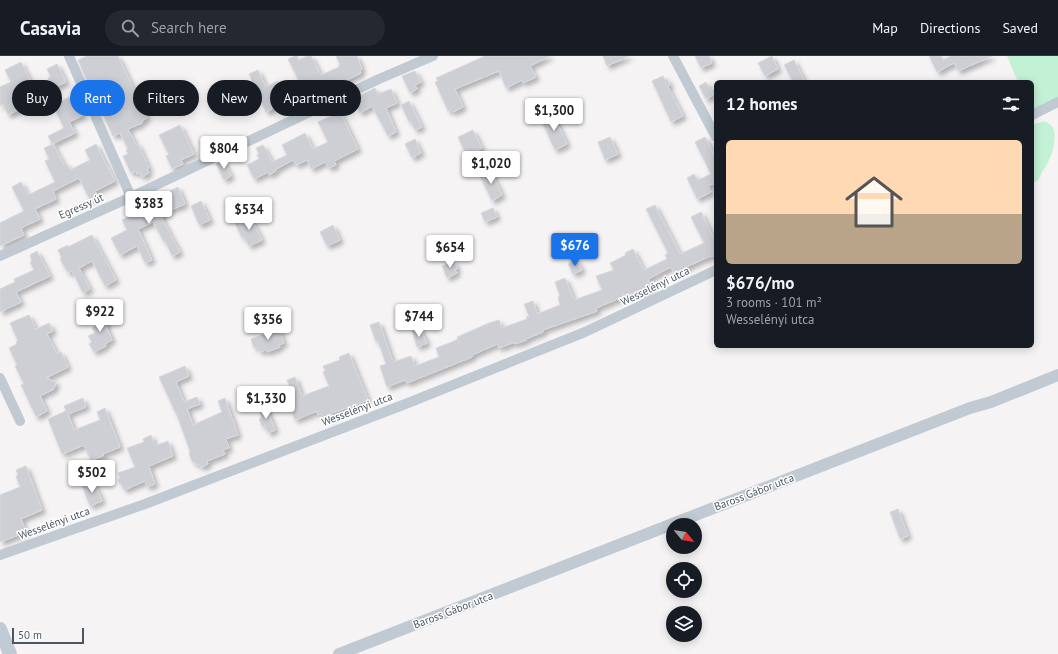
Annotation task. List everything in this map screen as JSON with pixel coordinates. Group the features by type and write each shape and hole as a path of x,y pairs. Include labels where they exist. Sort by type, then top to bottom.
{"main road":[{"path":"0,629 10,654"}],"street":[{"path":"69,56 131,197"},
{"name":"Egressy út","path":"0,256 131,197 379,79 433,56"},
{"path":"673,56 714,133"},
{"path":"1034,114 1058,102"},
{"name":"Wesselényi utca","path":"0,555 145,504 416,400 585,332 714,271"},
{"name":"Baross Gábor utca","path":"339,654 963,410 991,402 1058,375"},
{"path":"0,378 20,421"}],"green space":[{"path":"1007,56 1058,56 1058,100 1034,112 1034,80 1017,80"},
{"path":"1044,121 1047,122 1054,130 1055,139 1050,158 1039,179 1034,183 1034,124"}],"building":[{"path":"87,56 118,56 133,88 133,116 146,116 147,118 142,121 142,123 128,129 136,145 138,144 149,168 147,169 149,173 142,177 140,173 137,174 136,171 131,173 123,156 128,154 126,150 128,149 120,133 113,136 104,116 125,116 125,80 87,80 78,60"},
{"path":"297,56 299,60 307,56 311,56 321,75 339,67 340,65 336,56 357,56 362,69 360,70 361,73 347,80 298,80 288,59"},
{"path":"485,56 550,56 530,66 536,77 523,83 522,80 506,88 499,71 455,89 463,107 453,112 451,110 448,111 435,82 438,81 436,78"},
{"path":"603,56 629,56 607,66"},
{"path":"695,56 709,56 712,63 701,68"},
{"path":"772,56 778,69 765,76 758,63"},
{"path":"929,56 941,56 943,60 951,56 992,56 958,71 954,63 937,72"},
{"path":"794,60 804,80 792,80 784,65"},
{"path":"21,62 30,80 12,80 12,113 8,115 3,104 0,106 0,87 11,82 5,70"},
{"path":"57,64 66,82 62,84 62,80 49,80 48,78 51,77 47,69"},
{"path":"258,70 266,87 270,85 270,110 266,112 262,103 262,80 252,80 249,74"},
{"path":"415,71 421,82 415,85 417,89 410,93 402,76"},
{"path":"663,76 665,80 667,79 670,85 668,87 683,116 671,122 652,81"},
{"path":"706,82 713,95 706,99 699,86"},
{"path":"375,88 378,94 391,89 397,103 386,108 396,132 388,136 372,106 361,112 361,95"},
{"path":"70,97 70,116 81,116 69,122 75,133 52,144 48,136 64,128 58,116 62,116 62,101"},
{"path":"409,101 422,127 415,130 411,122 409,122 401,105"},
{"path":"553,114 567,144 555,150 541,120"},
{"path":"331,116 342,116 358,149 334,161 336,165 329,168 325,162 311,169 307,160 296,165 293,160 276,169 276,171 269,175 268,172 254,179 247,165 259,159 257,155 259,154 256,148 263,145 272,162 287,155 282,145 305,133 313,149 328,142 318,122"},
{"path":"180,125 194,154 181,160 183,164 172,169 166,156 169,155 159,135"},
{"path":"473,130 482,148 467,156 458,137"},
{"path":"610,137 618,154 605,160 598,142"},
{"path":"705,137 714,155 714,183 708,186 711,192 697,199 687,178 694,174 698,180 711,174 695,142"},
{"path":"415,139 421,153 412,158 405,144"},
{"path":"53,144 64,165 66,163 70,170 90,160 85,150 96,144 115,181 95,191 97,196 90,200 79,178 53,191 56,199 35,209 40,219 21,228 24,235 0,246 0,223 24,211 12,187 21,182 28,195 55,182 45,161 49,159 44,148"},
{"path":"223,160 231,176 224,180 216,164"},
{"path":"490,169 502,195 492,201 479,174"},
{"path":"178,187 185,204 161,214 163,217 161,217 180,252 172,256 165,241 164,242 153,222 138,229 152,260 145,263 137,246 120,255 111,238 127,230 122,220 144,209 142,205"},
{"path":"201,201 210,220 199,225 191,206"},
{"path":"655,205 680,254 704,243 691,217 701,212 714,239 714,256 686,267 687,268 674,274 671,267 648,279 652,288 639,294 637,291 596,308 597,311 543,330 543,332 526,339 527,340 515,344 515,342 499,348 497,344 472,355 472,357 407,383 405,380 387,387 380,366 386,364 378,341 376,342 370,325 379,322 393,362 411,356 415,366 439,357 436,348 452,342 458,339 457,337 489,323 499,320 502,328 527,319 526,317 529,316 524,304 533,301 537,314 560,305 558,297 560,296 555,282 565,278 574,300 602,290 596,276 614,270 610,263 626,255 625,253 633,249 644,270 667,259 665,255 668,253 646,209"},
{"path":"493,208 497,217 485,222 481,213"},
{"path":"246,218 247,221 251,218 262,240 249,246 244,237 242,238 235,223"},
{"path":"333,225 340,240 327,246 320,232"},
{"path":"92,235 116,280 105,286 92,261 79,268 90,289 83,293 72,271 68,273 60,259 62,258 58,250 68,245 68,247"},
{"path":"37,251 50,276 16,292 21,302 0,312 0,289 15,282 14,279 34,270 30,262 32,261 30,255"},
{"path":"577,260 582,270 573,274 568,264"},
{"path":"454,261 457,269 455,270 457,273 447,278 442,266"},
{"path":"102,312 108,325 106,326 112,340 105,344 106,346 94,352 89,344 92,342 88,336 95,333 92,328 96,326 92,317"},
{"path":"29,315 36,329 49,323 53,331 47,334 57,354 61,352 68,367 46,378 56,382 54,389 40,396 47,411 36,417 21,385 24,384 15,366 17,365 9,348 17,344 16,342 18,341 10,323"},
{"path":"420,328 427,343 417,347 412,331"},
{"path":"279,329 284,343 279,345 280,347 267,352 266,350 260,352 258,347 254,348 251,339"},
{"path":"349,353 368,400 332,413 333,416 323,420 321,414 318,415 317,411 295,420 288,402 295,399 287,380 295,377 302,396 329,386 323,372 325,371 323,366 340,360 339,357"},
{"path":"185,366 189,376 176,382 184,402 197,397 200,404 187,409 193,425 222,412 218,401 225,398 238,435 226,439 229,448 223,450 225,454 207,461 208,464 202,467 192,461 178,418 159,377"},
{"path":"83,398 86,407 68,414 74,430 100,420 97,412 105,408 120,447 91,461 84,445 62,454 48,419 66,411 64,406"},
{"path":"266,406 275,430 268,433 265,425 262,426 259,419 262,417 259,409"},
{"path":"151,435 155,446 168,441 173,456 149,466 155,484 147,487 145,481 124,490 118,480 120,478 118,473 135,467 127,448 144,442 143,439"},
{"path":"26,466 42,510 21,519 26,532 0,542 0,495 20,487 16,476 18,475 16,470"},
{"path":"94,482 102,501 90,506 82,486"},
{"path":"898,509 908,536 900,539 890,512"}]}
